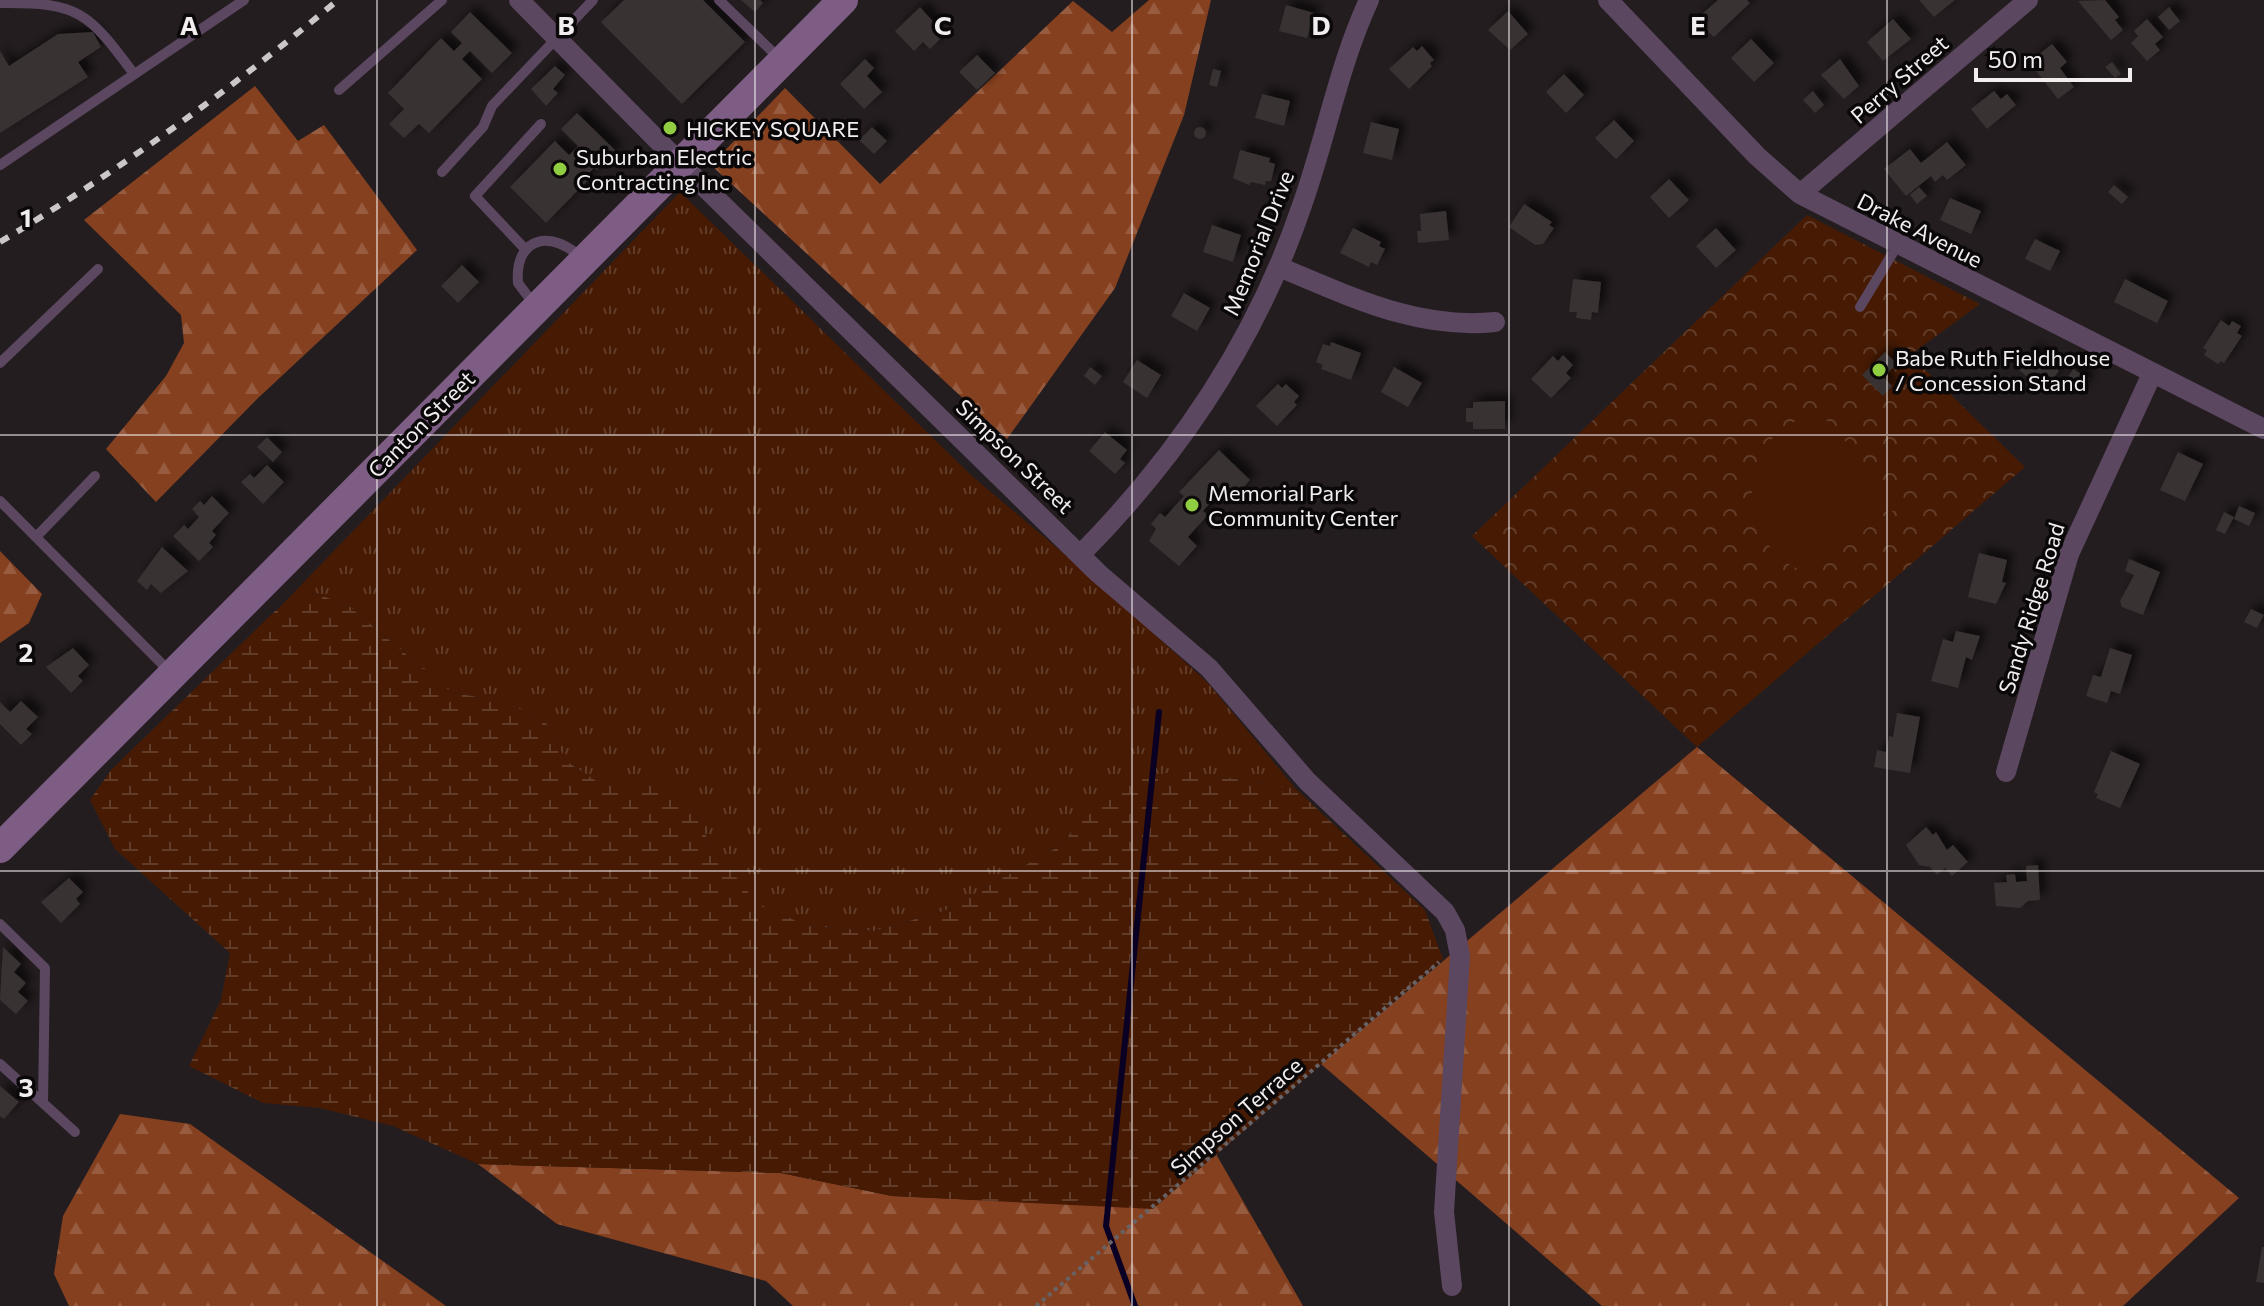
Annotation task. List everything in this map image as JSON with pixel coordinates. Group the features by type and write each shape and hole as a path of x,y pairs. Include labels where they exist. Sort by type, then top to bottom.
{"main road":[{"name":"Canton Street","path":"0,848 843,0"}],"street":[{"name":"Simpson Street","path":"519,0 681,164 1098,573 1209,668 1307,781 1436,901 1455,930 1460,956"},
{"name":"Memorial Drive","path":"1081,554 1162,463 1200,411 1240,346 1279,267 1319,155 1348,50 1369,0"},
{"name":"Drake Avenue","path":"1608,0 1757,156 1800,194 1897,246 2264,429"},
{"name":"Perry Street","path":"1800,194 2028,0"},
{"path":"1279,267 1406,318 1442,323 1495,322"},
{"name":"Sandy Ridge Road","path":"2006,772 2069,554 2152,374"},
{"path":"1452,1286 1444,1212 1460,956"}],"lane":[{"path":"339,90 442,0"},
{"path":"442,172 483,127 492,106 593,0"},
{"path":"719,0 782,61"},
{"path":"0,165 241,1"},
{"path":"0,3 45,2 81,15 98,27 134,74"},
{"path":"526,250 475,196 541,124"},
{"path":"537,307 518,283 520,260 526,250 547,240 559,241 569,245 585,261"},
{"path":"1860,307 1897,246"},
{"path":"0,363 98,269"},
{"path":"36,537 95,476"},
{"path":"0,501 172,675"},
{"path":"1,928 45,968 43,1103"},
{"path":"0,1064 75,1132"}],"path":[{"name":"Simpson Terrace","path":"1036,1306 1443,959 1460,956"}],"green space":[{"path":"1149,0 1211,0 1184,115 1115,288 1007,439 711,165 785,88 880,184 1073,1 1112,32"},
{"path":"255,86 298,141 324,125 417,250 257,399 156,502 106,449 166,376 184,343 181,315 84,220"},
{"path":"680,192 973,477 1094,579 1208,683 1296,789 1179,770 1089,805 1063,844 944,911 874,931 807,926 757,904 711,846 692,806 660,786 604,786 566,761 547,724 508,703 451,692 350,607 314,592 276,611"},
{"path":"1807,215 1980,304 1910,355 2025,467 1697,747 1472,536"},
{"path":"1821,414 1886,487 1896,486 1904,498 1899,510 1885,512 1814,575 1786,562 1766,542 1755,517 1752,490 1757,464 1770,441 1792,423"},
{"path":"0,551 42,594 29,623 0,643"},
{"path":"314,592 350,607 451,692 508,703 547,724 566,761 604,786 660,785 692,806 711,846 757,903 807,926 874,931 944,911 1063,844 1089,805 1119,785 1179,770 1296,789 1425,910 1443,959 1153,1209 892,1196 781,1173 478,1164 393,1126 320,1108 263,1103 189,1066 221,1000 230,953 115,849 90,800 111,770 275,611"},
{"path":"1697,747 2239,1198 2123,1306 1602,1306 1321,1064"},
{"path":"120,1114 190,1124 446,1306 69,1306 54,1274 63,1216"},
{"path":"1216,1154 1303,1306 793,1306 766,1281 557,1224 478,1164 781,1173 892,1196 1152,1208"}],"building":[{"path":"624,0 703,0 745,42 682,104 601,22"},
{"path":"741,0 760,0 763,3 755,12"},
{"path":"1718,0 1747,0 1750,3 1714,37 1695,20"},
{"path":"1919,0 1955,0 1934,17"},
{"path":"2105,0 2119,17 2115,20 2123,30 2111,40 2078,1"},
{"path":"1286,5 1314,13 1307,38 1279,31"},
{"path":"920,7 938,27 933,32 940,39 930,49 923,42 914,51 895,31"},
{"path":"2169,7 2180,21 2169,30 2158,17"},
{"path":"1508,11 1528,34 1510,50 1488,30"},
{"path":"470,12 512,53 492,73 470,51 462,59 482,79 429,133 419,124 404,138 389,124 404,109 388,93 441,38 454,51 462,43 451,32"},
{"path":"1893,19 1911,39 1883,61 1867,42"},
{"path":"2147,19 2163,37 2155,44 2160,50 2147,61 2131,43 2138,36 2134,31"},
{"path":"93,32 101,47 78,62 88,77 0,133 0,51 9,66 58,34"},
{"path":"1751,39 1774,63 1754,82 1731,58"},
{"path":"2052,44 2067,62 2060,68 2074,87 2058,99 2029,62"},
{"path":"1422,46 1434,60 1430,63 1432,66 1409,89 1389,69 1413,47 1417,51"},
{"path":"977,55 995,73 977,90 959,72"},
{"path":"865,59 874,68 867,76 882,92 864,109 840,84"},
{"path":"1840,59 1859,86 1844,99 1821,75"},
{"path":"2112,62 2121,74 2115,78 2105,67"},
{"path":"555,66 565,75 553,89 558,93 546,106 531,89"},
{"path":"1213,69 1221,71 1217,87 1209,85"},
{"path":"1564,74 1584,95 1566,113 1546,92"},
{"path":"1813,91 1824,105 1815,113 1803,100"},
{"path":"1994,91 2001,99 2007,94 2016,105 1987,129 1971,109"},
{"path":"1262,94 1290,101 1284,126 1255,118"},
{"name":"Suburban Electric Contracting Inc","path":"577,113 616,151 597,170 594,168 587,175 590,178 546,223 510,187 555,141 569,155 578,146 561,129"},
{"path":"1614,120 1634,141 1616,159 1595,138"},
{"path":"1371,122 1399,129 1392,160 1363,153"},
{"path":"872,127 887,141 874,154 859,140"},
{"path":"1200,127 1206,133 1200,139 1194,133"},
{"path":"1947,142 1966,165 1947,180 1943,175 1935,182 1931,176 1906,196 1884,169 1910,149 1921,163"},
{"path":"1240,150 1270,158 1269,162 1275,164 1271,181 1266,181 1265,185 1251,182 1249,185 1233,178"},
{"path":"1669,179 1689,200 1669,218 1650,197"},
{"path":"2114,185 2128,197 2122,204 2108,192"},
{"path":"1919,187 1927,196 1917,204 1910,195"},
{"path":"1950,198 1981,211 1971,234 1940,220"},
{"path":"1524,204 1552,222 1549,225 1554,228 1543,244 1535,245 1509,227"},
{"path":"1446,211 1449,240 1418,243 1420,214"},
{"path":"1212,225 1241,235 1233,262 1203,252"},
{"path":"1353,228 1381,242 1379,246 1385,249 1377,265 1371,262 1369,267 1340,253"},
{"path":"1716,228 1736,250 1716,268 1696,246"},
{"path":"2035,239 2060,251 2050,271 2025,259"},
{"path":"462,265 479,282 458,303 441,286"},
{"path":"1573,279 1601,282 1598,313 1592,312 1591,320 1576,318 1577,312 1569,312"},
{"path":"2125,279 2168,301 2157,323 2114,302"},
{"path":"1184,293 1210,308 1197,331 1171,316"},
{"path":"2221,320 2229,326 2232,321 2241,326 2237,333 2242,336 2224,363 2221,361 2218,364 2204,355 2207,350 2203,348"},
{"path":"1331,342 1361,353 1351,380 1321,369 1323,365 1316,362 1323,344 1330,346"},
{"path":"2033,349 2059,371 2043,391 2017,368"},
{"name":"Babe Ruth Fieldhouse / Concession Stand","path":"1885,352 1897,364 1883,377 1892,386 1883,396 1862,375"},
{"path":"1563,355 1573,365 1566,373 1571,378 1551,398 1531,379 1553,356 1558,361"},
{"path":"1137,360 1161,375 1147,398 1123,382"},
{"path":"1090,367 1102,376 1095,385 1084,376"},
{"path":"1394,367 1422,383 1408,407 1381,392"},
{"path":"2073,369 2089,378 2079,395 2063,385"},
{"path":"1278,384 1282,388 1286,384 1299,396 1294,402 1297,405 1277,426 1256,406"},
{"path":"1505,401 1505,429 1473,429 1473,422 1466,422 1466,408 1473,408 1473,402"},
{"path":"1105,432 1127,450 1120,459 1125,463 1115,474 1089,451"},
{"path":"267,437 282,452 273,462 257,447"},
{"name":"Memorial Park Community Center","path":"1219,450 1250,480 1233,499 1222,490 1203,511 1208,515 1188,537 1197,546 1179,566 1149,541 1156,529 1151,524 1160,513 1165,517 1184,496 1179,492"},
{"path":"2178,452 2203,464 2185,501 2160,490"},
{"path":"267,465 284,482 263,504 241,482 250,474 254,478"},
{"path":"212,496 229,513 212,531 216,535 209,543 213,547 199,561 173,536 184,525 188,529 199,517 192,509 200,501 204,505"},
{"path":"2239,506 2255,513 2249,526 2234,519"},
{"path":"2224,512 2234,517 2225,534 2216,530"},
{"path":"162,547 188,571 161,593 151,584 147,590 137,581"},
{"path":"1979,553 2007,560 2002,582 2006,583 1996,604 1968,597"},
{"path":"2129,559 2160,572 2143,615 2122,607 2120,601 2134,575 2125,571"},
{"path":"2251,609 2264,615 2257,628 2244,622"},
{"path":"1956,631 1980,636 1972,660 1966,657 1958,688 1931,681 1943,639 1953,642"},
{"path":"73,648 89,665 78,676 83,681 71,693 46,667"},
{"path":"2110,648 2132,655 2120,694 2111,691 2107,703 2086,696 2093,675 2101,677"},
{"path":"21,701 38,717 26,729 32,734 21,745 0,724 0,702 10,712"},
{"path":"1897,713 1920,717 1910,773 1874,767 1877,750 1886,752 1889,736 1893,737"},
{"path":"2111,751 2140,764 2120,808 2096,798 2098,794 2094,792"},
{"path":"1926,827 1933,835 1936,832 1947,850 1953,845 1968,862 1952,876 1945,868 1937,875 1930,867 1919,865 1906,845"},
{"path":"2038,865 2040,900 2028,901 2020,908 1996,906 1994,883 2007,882 2006,875 2015,874 2016,882 2027,881 2026,866"},
{"path":"69,878 83,892 76,899 80,904 61,923 41,902"},
{"path":"3,947 21,964 14,972 26,983 18,992 28,1001 16,1014 0,1000"},
{"path":"0,1086 19,1102 4,1119 0,1116"},
{"path":"2264,1247 2264,1283 2256,1282"}],"waterway":[{"path":"1135,1306 1106,1226 1159,712"}],"railway":[{"path":"0,242 174,128 338,0"}],"place":[{"name":"HICKEY SQUARE","path":"670,128"},
{"name":"Suburban Electric Contracting Inc","path":"560,169"},
{"name":"Babe Ruth Fieldhouse / Concession Stand","path":"1879,370"},
{"name":"Memorial Park Community Center","path":"1192,505"}]}
